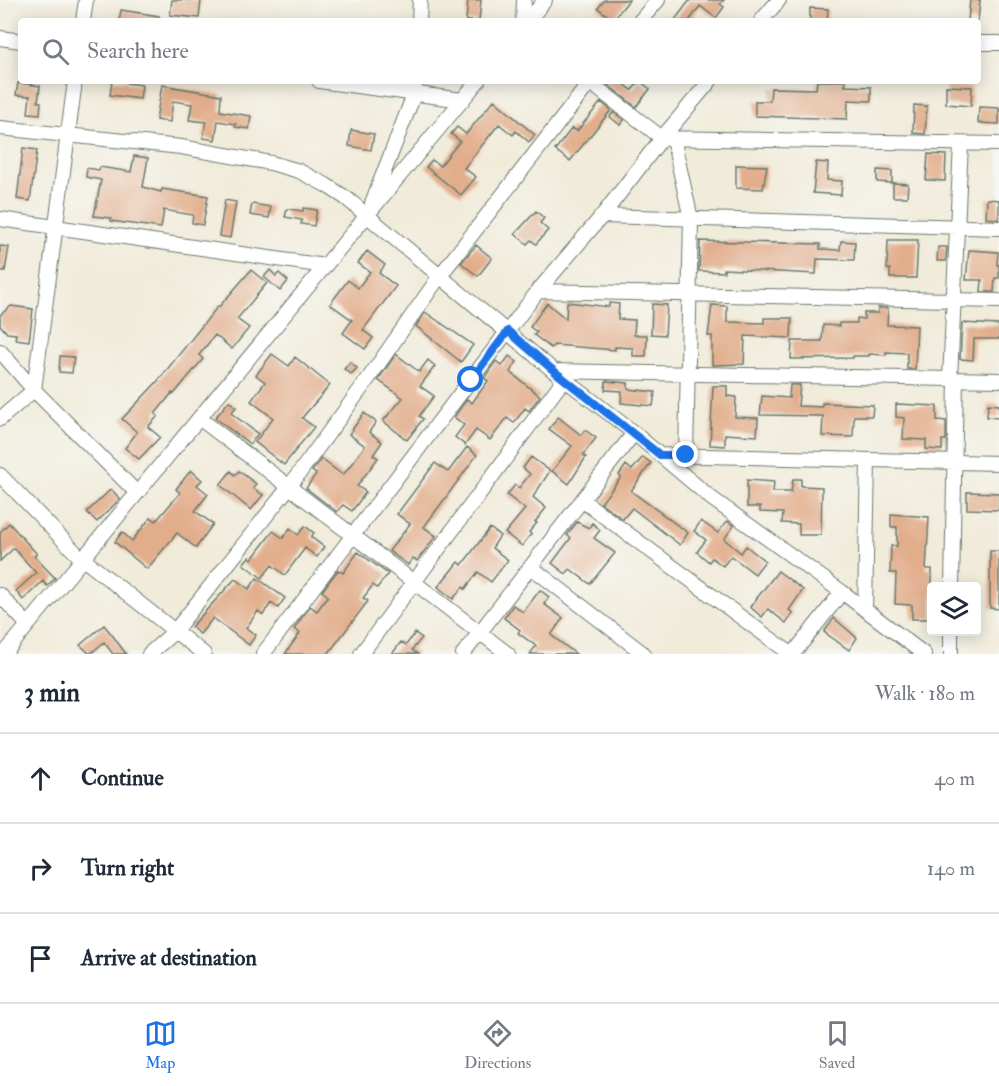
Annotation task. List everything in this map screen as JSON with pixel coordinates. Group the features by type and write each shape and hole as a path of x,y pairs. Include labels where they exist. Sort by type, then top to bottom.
{"street":[{"path":"83,18 86,0"},
{"path":"419,18 420,0"},
{"path":"523,18 524,0"},
{"path":"530,18 545,0"},
{"path":"643,18 658,0"},
{"path":"764,18 779,0"},
{"path":"0,38 18,41"},
{"path":"981,43 999,43"},
{"path":"0,419 34,390 75,84"},
{"path":"367,84 415,87 463,100"},
{"path":"4,654 476,84"},
{"path":"149,654 174,632 289,488 439,277 587,84"},
{"path":"593,84 668,138 999,144"},
{"path":"262,654 538,291 668,138 708,84"},
{"path":"367,216 415,87"},
{"path":"0,128 181,147 271,163 299,171 326,185 346,198 439,277 634,433 711,498 924,654"},
{"path":"668,138 692,219 686,455"},
{"path":"952,582 955,462 953,300 961,144"},
{"path":"602,216 999,228"},
{"path":"0,219 325,266"},
{"path":"538,291 999,301"},
{"path":"0,351 34,390 137,493"},
{"path":"559,375 688,374 999,380"},
{"path":"361,654 414,584 559,375"},
{"path":"199,418 508,654"},
{"path":"463,654 634,433"},
{"path":"660,455 999,463"},
{"path":"865,610 868,460"},
{"path":"0,475 83,559 204,654"},
{"path":"582,500 792,654 842,592"},
{"path":"531,567 644,654"},
{"path":"0,595 28,625"},
{"path":"951,636 951,654"}],"building":[{"path":"172,0 201,0 199,18 170,15"},
{"path":"468,0 481,0 479,18 466,18"},
{"path":"604,0 629,0 615,18 610,18 598,8"},
{"path":"690,0 724,0 720,4 724,7 716,18 700,6 691,18 676,18"},
{"path":"970,0 980,0 978,18 968,18"},
{"path":"810,8 828,9 827,18 810,18"},
{"path":"121,10 159,16 159,18 120,18"},
{"path":"18,83 40,86 38,102 41,102 40,114 28,113 30,96 16,95"},
{"path":"112,84 142,85 140,99 110,95"},
{"path":"607,84 624,84 632,90 637,84 644,84 650,89 636,107"},
{"path":"817,84 871,87 871,101 848,100 847,119 755,116 755,101 770,101 771,88 816,89"},
{"path":"162,85 221,95 220,111 251,116 249,129 218,121 215,140 203,138 206,122 189,120 192,104 173,101 170,122 156,120"},
{"path":"946,86 972,87 971,106 946,104"},
{"path":"494,100 535,135 529,142 516,131 513,135 499,124 464,168 476,177 461,195 426,167 432,160 440,166 460,141 451,134 457,127 466,134"},
{"path":"601,102 611,110 570,161 555,150 572,128 577,131"},
{"path":"914,105 927,106 925,134 913,133"},
{"path":"979,107 999,108 999,124 978,123"},
{"path":"613,112 624,120 620,125 610,117"},
{"path":"351,130 374,134 371,150 349,146"},
{"path":"23,148 37,150 30,201 17,199"},
{"path":"928,154 946,155 945,181 926,180"},
{"path":"134,156 148,158 143,187 161,192 162,189 208,196 203,225 192,223 193,215 164,210 161,228 111,221 111,218 94,216 101,180 86,177 87,168 99,170 100,167 131,172"},
{"path":"816,162 828,163 827,180 842,181 841,195 813,193"},
{"path":"736,165 767,166 763,189 736,188"},
{"path":"877,170 892,171 892,183 877,182"},
{"path":"893,183 908,184 907,197 893,197"},
{"path":"987,199 999,200 999,219 986,218"},
{"path":"225,200 236,202 230,238 219,236"},
{"path":"252,204 271,207 269,218 250,215"},
{"path":"303,208 317,210 314,226 301,224 302,220 285,217 287,209 303,211"},
{"path":"536,211 544,218 540,223 548,230 536,244 531,240 527,244 515,234"},
{"path":"888,240 918,240 916,278 890,278 890,269 887,269"},
{"path":"700,241 820,244 820,249 840,250 841,241 855,242 854,260 817,259 816,274 724,269 724,272 699,271"},
{"path":"476,245 492,258 478,276 461,263"},
{"path":"0,246 9,247 5,271 0,271"},
{"path":"938,247 947,247 946,261 937,261"},
{"path":"969,250 998,252 999,278 995,278 994,292 981,292 982,280 966,280"},
{"path":"367,251 385,265 379,273 396,286 363,330 373,338 365,349 343,333 352,320 330,304 348,280 358,288 370,272 358,263"},
{"path":"251,270 267,283 237,319 249,328 232,349 215,335 199,355 203,359 155,414 158,416 148,427 160,437 139,459 125,448 137,432 122,419 157,382 218,306"},
{"path":"270,270 276,276 279,273 288,281 280,291 264,277"},
{"path":"567,302 609,307 609,303 619,304 618,319 635,320 634,335 647,335 646,356 633,356 633,348 615,347 615,350 554,345 551,348 534,335 537,332 530,327 547,303 566,319"},
{"path":"652,304 667,305 665,335 651,334"},
{"path":"712,305 727,306 727,322 764,323 764,318 792,318 791,338 745,336 744,364 712,365 712,336 708,336"},
{"path":"11,306 33,309 29,341 15,339 16,334 7,333 0,325 0,315"},
{"path":"878,308 888,308 887,325 917,326 915,369 907,369 907,353 886,352 886,355 869,354 869,356 853,356 853,358 791,359 792,341 822,341 823,325 839,326 839,323 857,323 857,318 864,319 864,313 878,313"},
{"path":"425,312 473,345 461,362 416,326"},
{"path":"962,323 999,325 999,339 974,339 973,360 960,359"},
{"path":"272,354 289,366 295,357 330,385 302,418 314,427 284,465 255,442 273,418 251,401 265,382 256,375"},
{"path":"396,354 419,372 428,360 435,366 420,386 434,396 419,416 423,419 407,440 383,421 403,398 378,380"},
{"path":"60,356 74,357 72,373 59,372"},
{"path":"509,356 517,362 510,372 540,396 529,411 525,408 514,423 507,418 490,440 476,430 465,445 455,437 464,425 454,417 467,399 472,403 488,381 484,378 496,361 502,366"},
{"path":"350,362 357,368 351,374 344,369"},
{"path":"606,381 628,383 628,389 655,392 653,406 621,403 622,391 605,390"},
{"path":"790,385 800,385 798,406 822,407 822,403 873,405 872,416 854,416 853,437 822,436 823,416 760,415 762,396 789,398"},
{"path":"713,386 727,386 727,396 736,397 735,417 758,418 757,436 725,434 725,446 710,445"},
{"path":"229,401 236,407 231,413 258,434 250,444 215,418"},
{"path":"896,404 937,406 937,420 946,421 946,440 942,440 942,450 926,449 926,440 903,439 904,418 896,417"},
{"path":"988,404 999,405 999,418 987,417"},
{"path":"364,413 376,422 369,432 382,442 373,455 378,458 357,486 366,492 352,511 343,505 337,512 306,488 316,474 312,471 321,459 343,475 365,446 349,434"},
{"path":"558,417 581,435 585,430 596,438 583,455 586,457 569,484 552,471 572,446 549,429"},
{"path":"467,447 477,455 424,527 436,536 417,561 413,558 408,565 389,551 410,524 397,514 435,463 448,472"},
{"path":"531,457 550,471 533,497 546,508 535,522 537,523 522,546 505,533 525,509 507,495 515,485 519,488 530,474 523,468"},
{"path":"643,457 651,463 631,491 688,533 680,545 632,508 623,519 601,503 621,477 619,475 626,465 632,470"},
{"path":"191,470 202,480 197,485 208,494 195,511 213,524 196,548 177,533 147,569 115,542 122,532 132,541 151,517 156,521 180,493 176,489"},
{"path":"231,471 235,475 239,471 256,484 253,488 263,495 251,510 220,485"},
{"path":"793,479 801,479 801,486 822,487 821,535 799,535 799,524 782,523 783,513 760,512 760,507 747,507 747,480 774,482 773,492 791,492"},
{"path":"111,489 120,499 97,522 87,512"},
{"path":"967,492 999,493 999,510 967,509"},
{"path":"891,514 929,517 926,569 932,569 932,582 927,582 927,619 912,619 912,605 895,604 896,573 890,573 891,546 897,546 897,527 891,527"},
{"path":"701,521 718,533 727,521 734,526 724,539 741,553 746,546 765,561 755,574 731,556 723,566 712,558 709,562 697,552 706,540 694,531"},
{"path":"577,522 589,528 592,523 600,530 594,538 615,553 590,584 570,569 566,574 552,563 571,538 567,535"},
{"path":"9,523 37,554 34,556 55,578 47,586 43,581 23,600 16,591 36,573 14,548 0,561 0,532"},
{"path":"305,526 314,533 311,537 324,547 317,557 305,548 285,575 272,565 262,578 243,564 249,557 252,559 273,531 283,538 290,528 298,535"},
{"path":"490,528 500,536 492,548 508,560 491,582 478,572 465,589 463,587 453,599 438,587 458,562 462,565"},
{"path":"990,551 999,551 999,609 990,608"},
{"path":"358,552 388,574 377,588 373,585 363,598 368,601 328,654 285,654 300,633 294,629 310,606 317,611 328,596 322,591 338,570 343,573"},
{"path":"778,571 803,590 789,610 793,613 786,623 768,609 762,617 750,607"},
{"path":"257,578 285,598 278,608 271,603 263,615 258,611 246,628 256,635 249,645 213,618 200,634 191,627 235,579 249,589"},
{"path":"540,590 549,597 544,604 563,618 551,635 576,654 530,654 536,646 518,633 520,630 504,618 513,605 523,612"},
{"path":"834,618 857,638 849,650 824,632"},
{"path":"104,625 126,654 113,654 104,642 90,654 80,645"},
{"path":"415,633 422,638 412,650 418,654 392,654 401,642 406,645"}],"route":[{"path":"471,380 508,331 554,371 660,455 686,455"}]}
